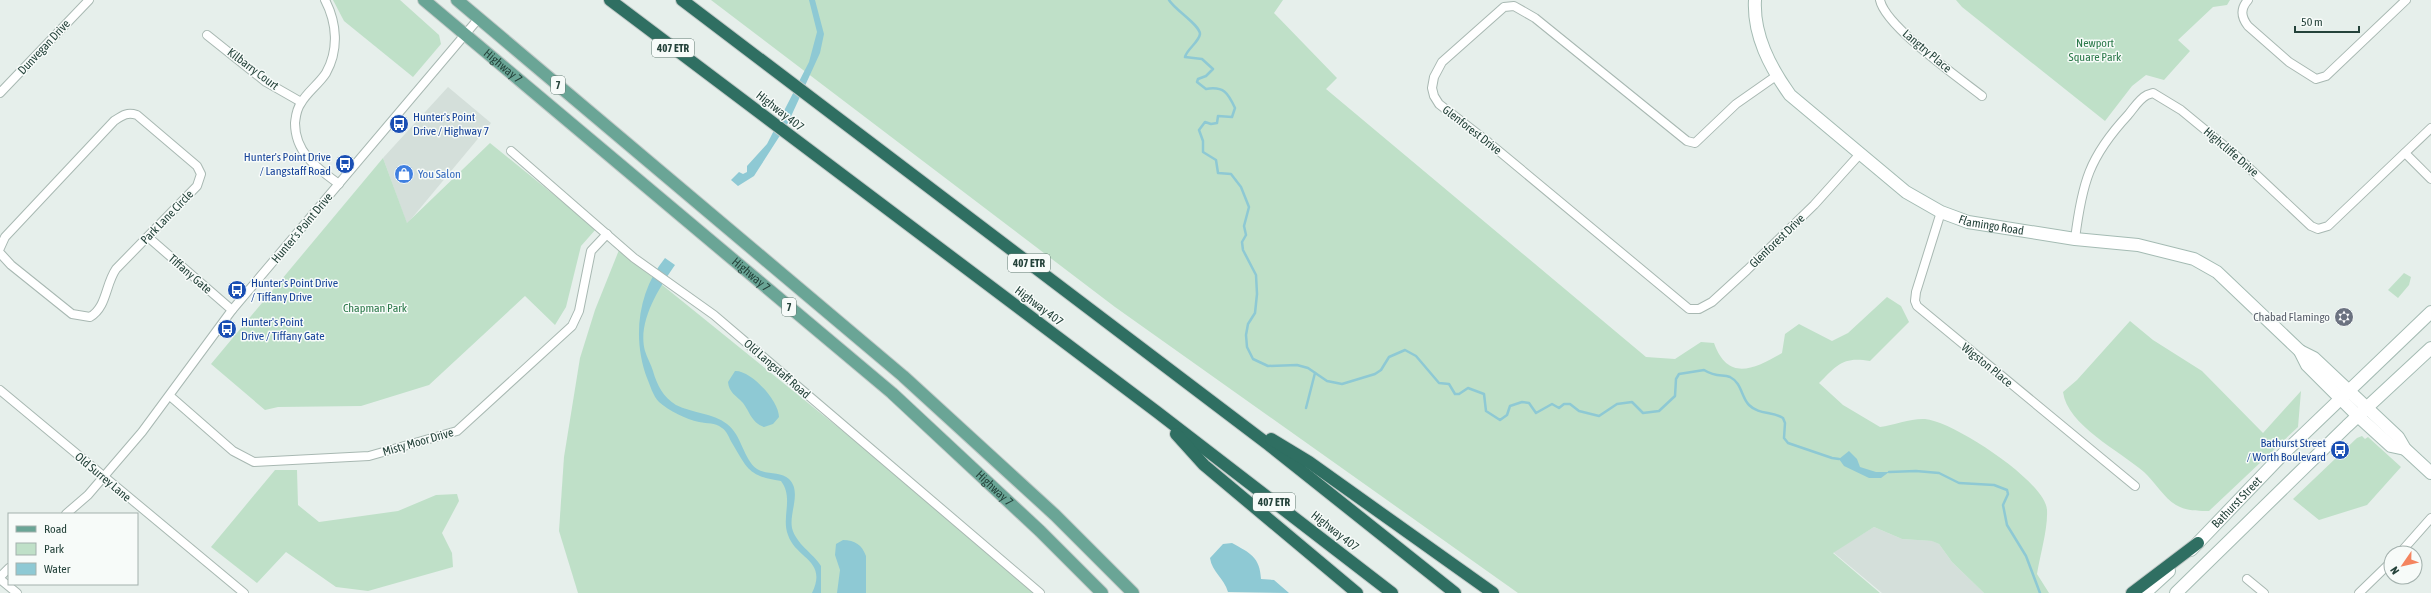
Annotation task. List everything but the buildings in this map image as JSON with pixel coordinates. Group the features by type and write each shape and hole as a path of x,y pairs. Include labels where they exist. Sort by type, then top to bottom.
{"highway":[{"name":"Highway 407","path":"610,0 826,165 1157,412 1392,593"},
{"name":"407 ETR","path":"682,0 1214,404 1455,593"},
{"path":"1214,404 1309,462 1493,593"},
{"path":"1157,412 1204,465 1357,593"},
{"path":"2132,593 2198,543"}],"main road":[{"name":"Highway 7","path":"424,0 892,393 1040,531 1102,593"},
{"name":"Highway 7","path":"457,0 903,376 1055,515 1133,593"}],"street":[{"name":"Dunvegan Drive","path":"0,93 89,0"},
{"path":"325,0 335,31 332,61 325,74 301,102 296,116 297,141 309,161 339,184"},
{"name":"Flamingo Road","path":"1755,0 1760,42 1776,76 1790,95 1859,155 1906,192 1941,212 1968,222 2075,239 2138,245 2194,259 2217,272 2300,351 2314,358 2391,446 2405,449 2431,473"},
{"name":"Langtry Place","path":"1880,0 1886,13 1904,34 1982,96"},
{"path":"2248,0 2242,12 2242,19 2289,62 2316,79 2326,76 2406,0"},
{"name":"Glenforest Drive","path":"1776,76 1736,104 1695,143 1687,141 1534,18 1514,6 1504,7 1442,62 1434,77 1432,88 1439,104 1488,142 1689,309 1699,310 1712,302 1748,270 1814,205 1859,155"},
{"name":"Hunter's Point Drive","path":"67,513 88,495 103,477 170,396 232,310 479,18"},
{"name":"Kilbarry Court","path":"207,35 266,82 301,102"},
{"name":"Highcliffe Drive","path":"2075,239 2081,196 2093,160 2111,133 2147,95 2153,93 2181,110 2262,179 2311,226 2318,229 2328,226 2431,128"},
{"name":"Park Lane Circle","path":"0,248 5,237 114,121 129,113 137,115 197,166 201,174 197,186 112,275 101,308 96,314 85,318 72,314 11,265 0,253"},
{"name":"Old Langstaff Road","path":"511,151 647,267 667,283 714,315 1040,593"},
{"path":"2405,153 2431,178"},
{"name":"Wigston Place","path":"1941,212 1916,292 1915,301 1917,306 2135,486"},
{"name":"Misty Moor Drive","path":"170,396 233,451 254,462 369,456 457,431 572,326 579,311 591,251 607,234"},
{"name":"Tiffany Gate","path":"148,237 232,310"},
{"name":"Bathurst Street","path":"2145,593 2198,543 2284,453 2431,312"},
{"name":"Bathurst Street","path":"2176,593 2362,412 2431,348"},
{"name":"Old Surrey Lane","path":"0,390 244,593"},
{"path":"2407,545 2431,518"},
{"path":"8,569 0,578 17,593"},
{"path":"2359,593 2383,570"},
{"path":"2247,579 2264,593"}],"shaded area":[{"path":"448,87 491,123 407,224 383,158"},
{"path":"1874,527 1902,539 1933,541 1939,544 1952,562 1984,593 1882,593 1833,552"}],"green space":[{"path":"333,0 400,0 439,35 441,44 413,77 344,21"},
{"path":"711,0 1283,0 1274,13 1337,78 1326,89 1646,357 1675,359 1701,342 1714,343 1720,355 1727,363 1734,368 1743,369 1762,364 1782,353 1785,334 1799,324 1832,341 1848,333 1887,297 1901,306 1909,322 1870,361 1853,360 1841,363 1819,383 1843,405 1880,427 1920,419 1938,422 1976,441 2015,469 2043,498 2047,510 2045,534 2037,574 2049,593 1984,593 1952,562 1939,544 1932,541 1902,539 1874,527 1833,553 1880,593 1518,593 1115,307"},
{"name":"Newport Square Park","path":"1956,0 2230,0 2227,5 2213,7 2178,40 2190,51 2164,80 2146,75 2132,86 2105,121 1962,7"},
{"name":"Chapman Park","path":"490,143 596,229 581,246 566,307 555,325 525,296 429,385 361,406 278,407 265,410 211,364 383,158 407,223"},
{"path":"619,250 1043,593 578,593 559,531 564,457 580,358 595,310"},
{"path":"2404,273 2411,277 2409,285 2398,298 2388,290"},
{"path":"2130,321 2153,340 2202,371 2263,433 2301,391 2298,427 2209,511 2188,510 2172,502 2144,472 2084,426 2067,404 2063,392 2077,380"},
{"path":"2362,436 2365,439 2368,437 2401,467 2367,505 2319,520 2293,499 2357,438"},
{"path":"275,470 297,470 298,505 319,522 398,511 436,495 457,494 459,501 442,533 452,553 453,567 368,591 336,587 286,552 257,583 211,547"}],"water":[{"path":"809,0 815,0 824,34 820,53 788,123 754,176 738,186 731,180 739,172 743,174 747,172 747,166 767,144 809,62 817,32"},
{"path":"665,258 675,265 662,284 651,306 644,329 643,340 646,354 659,386 667,398 676,405 709,415 727,424 736,434 752,465 761,471 782,475 789,479 793,484 795,496 792,528 797,539 821,566 821,593 812,593 816,582 814,566 797,550 788,535 786,528 787,494 781,481 762,477 750,470 742,460 724,429 716,425 694,421 683,417 659,402 653,394 642,363 639,331 640,315 643,300 649,285"},
{"path":"735,371 749,376 769,395 778,410 779,417 773,424 764,427 756,422 743,403 731,391 728,382"},
{"path":"1849,451 1857,459 1860,467 1876,472 1889,472 1881,478 1869,478 1844,466 1839,459"},
{"path":"843,540 858,544 866,556 866,593 837,593 840,570 835,555 836,544"},
{"path":"1232,543 1253,556 1259,566 1261,579 1274,580 1289,593 1228,592 1224,583 1213,567 1210,558 1223,544"}],"waterway":[{"path":"1169,0 1199,30 1200,34 1198,40 1188,51 1185,57 1202,59 1213,69 1206,76 1198,79 1197,82 1206,89 1212,88 1225,92 1235,108 1232,117 1218,116 1217,123 1211,124 1205,122 1199,130 1203,141 1203,152 1216,160 1218,173 1231,174 1241,187 1249,207 1244,226 1246,235 1242,242 1243,250 1256,275 1257,294 1255,313 1248,324 1246,335 1247,347 1253,359 1268,366 1297,365 1308,368 1327,381 1342,384 1375,374 1381,370 1389,357 1405,350 1416,356 1439,383 1449,384 1455,394 1459,394 1468,388 1484,394 1486,411 1500,420 1507,415 1510,406 1522,402 1529,403 1536,413 1552,404 1559,408 1564,404 1570,404 1579,411 1599,416 1617,404 1632,402 1643,413 1659,411 1675,396 1676,379 1679,374 1704,370 1712,374 1730,377 1737,383 1749,405 1761,412 1774,414 1783,418 1785,423 1784,438 1788,443 1839,459"},
{"path":"1306,408 1315,373"},
{"path":"1889,472 1916,471 1939,473 1959,483 1994,485 2007,490 2008,494 2003,505 2007,525 2026,556 2040,593"}],"place":[{"name":"Hunter's Point Drive / Highway 7","path":"399,124"},
{"name":"Hunter's Point Drive / Langstaff Road","path":"345,164"},
{"name":"You Salon","path":"404,174"},
{"name":"Hunter's Point Drive / Tiffany Drive","path":"237,290"},
{"name":"Chabad Flamingo","path":"2344,317"},
{"name":"Hunter's Point Drive / Tiffany Gate","path":"227,329"},
{"name":"Bathurst Street / Worth Boulevard","path":"2340,450"}]}
